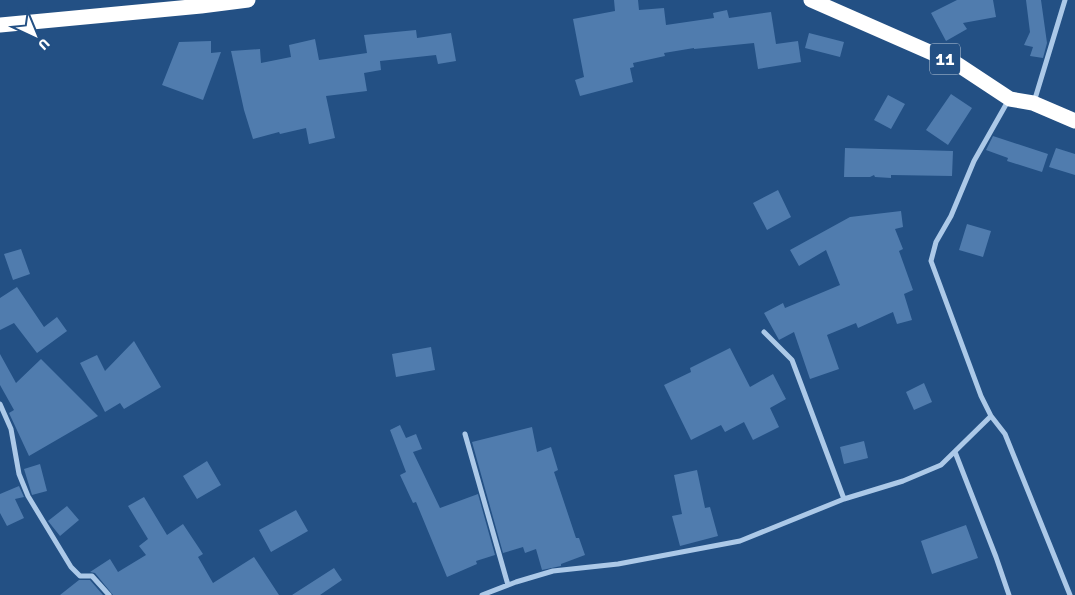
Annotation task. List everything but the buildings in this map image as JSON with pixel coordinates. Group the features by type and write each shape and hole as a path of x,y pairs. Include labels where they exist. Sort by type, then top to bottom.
{"highway":[{"path":"0,25 201,3 248,0"},
{"name":"11","path":"811,0 957,64 1010,99 1034,103 1075,121"}],"street":[{"path":"1034,103 1065,0"},
{"path":"1010,99 974,161 951,216 936,242 931,261 981,396 991,416 1005,434 1070,595"},
{"path":"764,332 792,360 844,499"},
{"path":"0,404 11,429 19,474 28,496 71,567 80,576 92,576 109,595"},
{"path":"482,595 553,571 618,564 740,541 844,499 903,481 940,466 991,416"},
{"path":"465,434 508,585"},
{"path":"955,452 1009,595"}]}
